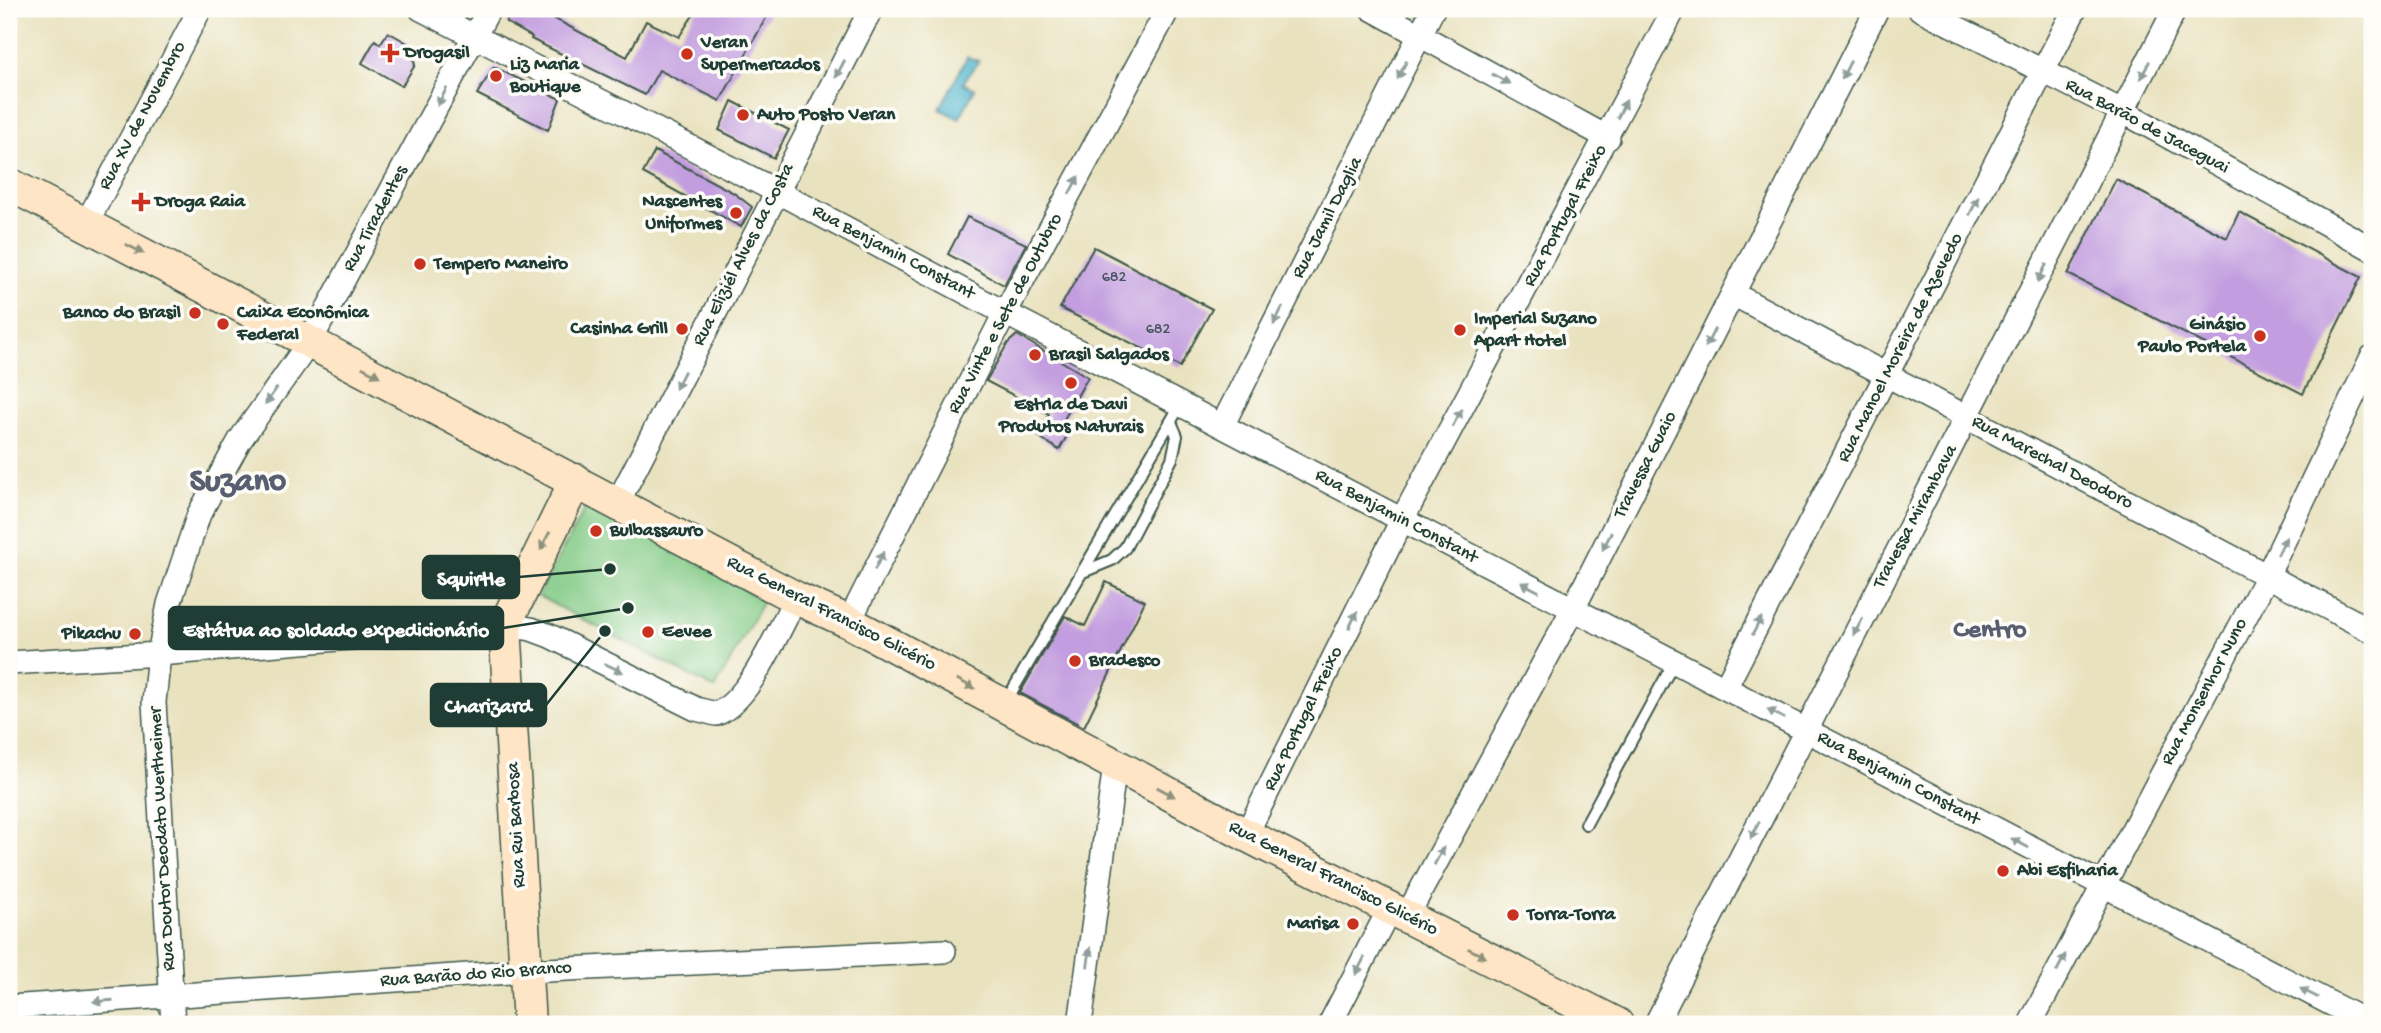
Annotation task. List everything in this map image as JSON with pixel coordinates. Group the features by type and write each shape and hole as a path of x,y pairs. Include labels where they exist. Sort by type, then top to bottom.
{"main road":[{"name":"Rua General Francisco Glicério","path":"9,184 796,598 849,622 1246,835 1617,1024"},
{"path":"505,625 576,480"},
{"name":"Rua Rui Barbosa","path":"505,625 530,1024"}],"street":[{"name":"Rua XV de Novembro","path":"86,224 201,9"},
{"name":"Rua Benjamin Constant","path":"421,9 776,191 1005,313 1176,413 1222,426 2370,1024"},
{"name":"Rua Tiradentes","path":"159,654 172,592 199,514 240,440 311,341 489,9"},
{"name":"Rua Eliziél Alves da Costa","path":"618,502 872,9"},
{"name":"Rua Vinte e Sete de Outubro","path":"849,622 1005,313 1168,9"},
{"path":"1372,9 1608,138"},
{"name":"Rua Jamil Daglia","path":"1222,426 1433,9"},
{"name":"Rua Portugal Freixo","path":"1246,835 1402,520 1608,138 1674,9"},
{"name":"Travessa Guaio","path":"1330,1024 1573,609 1877,9"},
{"name":"Rua Barão de Jaceguai","path":"1920,9 2124,112 2372,249"},
{"name":"Rua Manoel Moreira de Azevedo","path":"1726,687 2075,9"},
{"name":"Travessa Mirambava","path":"1656,1024 2175,9"},
{"name":"Rua Marechal Deodoro","path":"1733,294 2372,631"},
{"name":"Rua Monsenhor Nuno","path":"2030,1024 2101,885 2267,576 2372,357"},
{"path":"9,663 159,654 505,625 531,629 550,636 696,709 716,714 736,703 796,598"},
{"name":"Rua Doutor Deodato Wertheimer","path":"159,654 154,702 173,1024"},
{"path":"1080,1024 1115,765"},
{"name":"Rua Barão do Rio Branco","path":"9,1007 526,971 944,951"}],"lane":[{"path":"1083,572 1112,560 1125,548 1172,459 1177,436 1176,413"},
{"path":"1004,704 1058,608 1083,572 1176,413"},
{"path":"1586,824 1674,662"}],"green space":[{"path":"587,504 629,521 763,601 715,689 538,596"}],"water":[{"path":"967,57 979,61 963,83 975,89 959,119 940,109"}],"building":[{"name":"Veran Supermercados","path":"513,9 536,9 627,57 646,21 679,37 697,9 771,9 720,101 659,70 645,95 531,39 532,37 506,22"},
{"name":"Drogasil","path":"388,32 409,44 415,65 402,86 362,63 375,40 380,44"},
{"path":"494,67 560,99 548,130 477,94"},
{"name":"Auto Posto Veran","path":"732,101 789,130 774,158 719,130"},
{"path":"655,151 734,193 752,207 741,227 643,173"},
{"name":"Ginásio Paulo Portela","path":"2116,179 2227,238 2239,212 2361,277 2303,394 2068,274"},
{"path":"967,217 1026,244 1004,285 948,254"},
{"path":"1094,247 1212,309 1180,367 1060,308"},
{"path":"1017,335 1088,377 1063,421 1072,427 1059,450 1038,436 1049,414 986,381 1008,343"},
{"name":"Bradesco","path":"1106,582 1145,601 1084,727 1020,693 1065,616 1085,626"}],"place":[{"name":"Drogasil","path":"390,53"},
{"name":"Veran Supermercados","path":"687,54"},
{"name":"Liz Maria Boutique","path":"496,76"},
{"name":"Auto Posto Veran","path":"743,115"},
{"name":"Droga Raia","path":"141,202"},
{"name":"Nascentes Uniformes","path":"736,213"},
{"name":"Tempero Maneiro","path":"420,264"},
{"name":"Banco do Brasil","path":"195,313"},
{"name":"Caixa Econômica Federal","path":"223,324"},
{"name":"Casinha Grill","path":"682,329"},
{"name":"Imperial Suzano Apart Hotel","path":"1460,330"},
{"name":"Ginásio Paulo Portela","path":"2260,336"},
{"name":"Brasil Salgados","path":"1035,355"},
{"name":"Estrla de Davi Produtos Naturais","path":"1071,383"},
{"name":"Bulbassauro","path":"596,531"},
{"name":"Squirtle","path":"610,569"},
{"name":"Estátua ao soldado expedicionário","path":"628,608"},
{"name":"Charizard","path":"605,631"},
{"name":"Eevee","path":"648,632"},
{"name":"Pikachu","path":"135,634"},
{"name":"Bradesco","path":"1075,661"},
{"name":"Abi Esfiharia","path":"2003,871"},
{"name":"Torra-Torra","path":"1513,915"},
{"name":"Marisa","path":"1353,924"}],"district":[{"name":"Suzano","path":"238,483"},
{"name":"Centro","path":"1990,631"}]}
